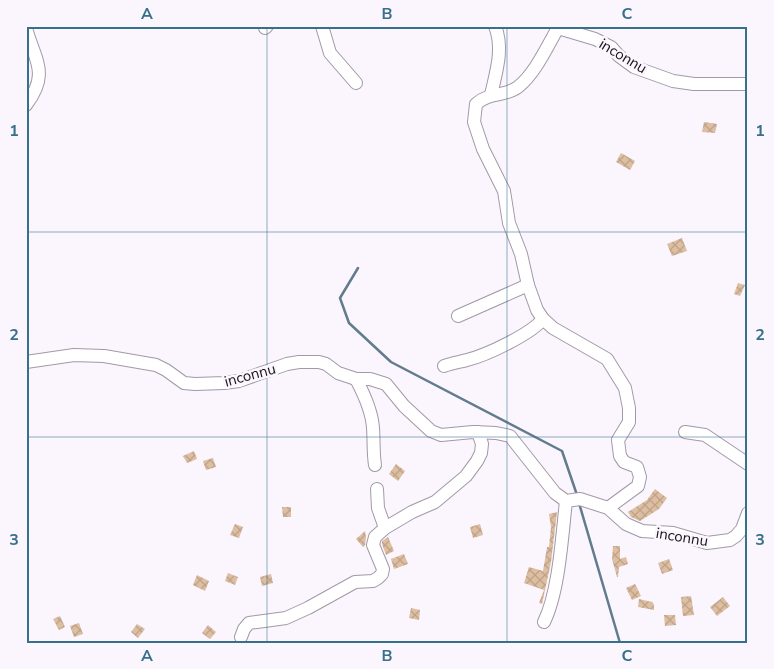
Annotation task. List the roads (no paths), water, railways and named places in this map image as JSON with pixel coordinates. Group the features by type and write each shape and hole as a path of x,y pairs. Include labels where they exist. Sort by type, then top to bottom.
{"street":[{"path":"322,26 330,53 356,83"},
{"path":"495,26 499,34 500,54 491,95 483,98 476,104 474,122 483,149 504,191 509,223 521,254 528,285 537,310 543,319 553,328 607,359 625,388 629,408 629,422 618,440 620,456 624,462 637,467 640,477 638,486 608,508"},
{"name":"inconnu","path":"491,95 505,93 518,87 537,64 559,27 595,39 611,47 619,56 634,67 673,81 694,84 748,84"},
{"path":"26,105 38,87 40,72 27,35"},
{"path":"458,316 528,285"},
{"path":"444,366 468,360 506,344 539,324 543,319"},
{"name":"inconnu","path":"26,362 74,355 104,356 156,365 184,383 194,384 231,382 274,370 287,364 319,362 326,364 338,373 356,379 370,379 386,384 404,406 431,431 442,435 478,432 510,436 555,493 572,500 608,508 626,524 642,531 673,533 707,543 730,540 742,529 748,513"},
{"path":"356,379 366,399 373,428 375,465"},
{"path":"241,637 244,629 249,624 286,618 355,582 374,581 378,578 382,574 383,569 373,543 375,537 385,528 412,512 435,502 466,476 481,453 482,444 478,432"},
{"path":"685,432 706,435 748,464"},
{"path":"376,489 378,508 385,528"},
{"path":"544,622 550,611 572,500"}],"waterway":[{"path":"358,268 340,298 349,323 391,362 562,451 577,495"},
{"path":"579,503 620,643"}]}
